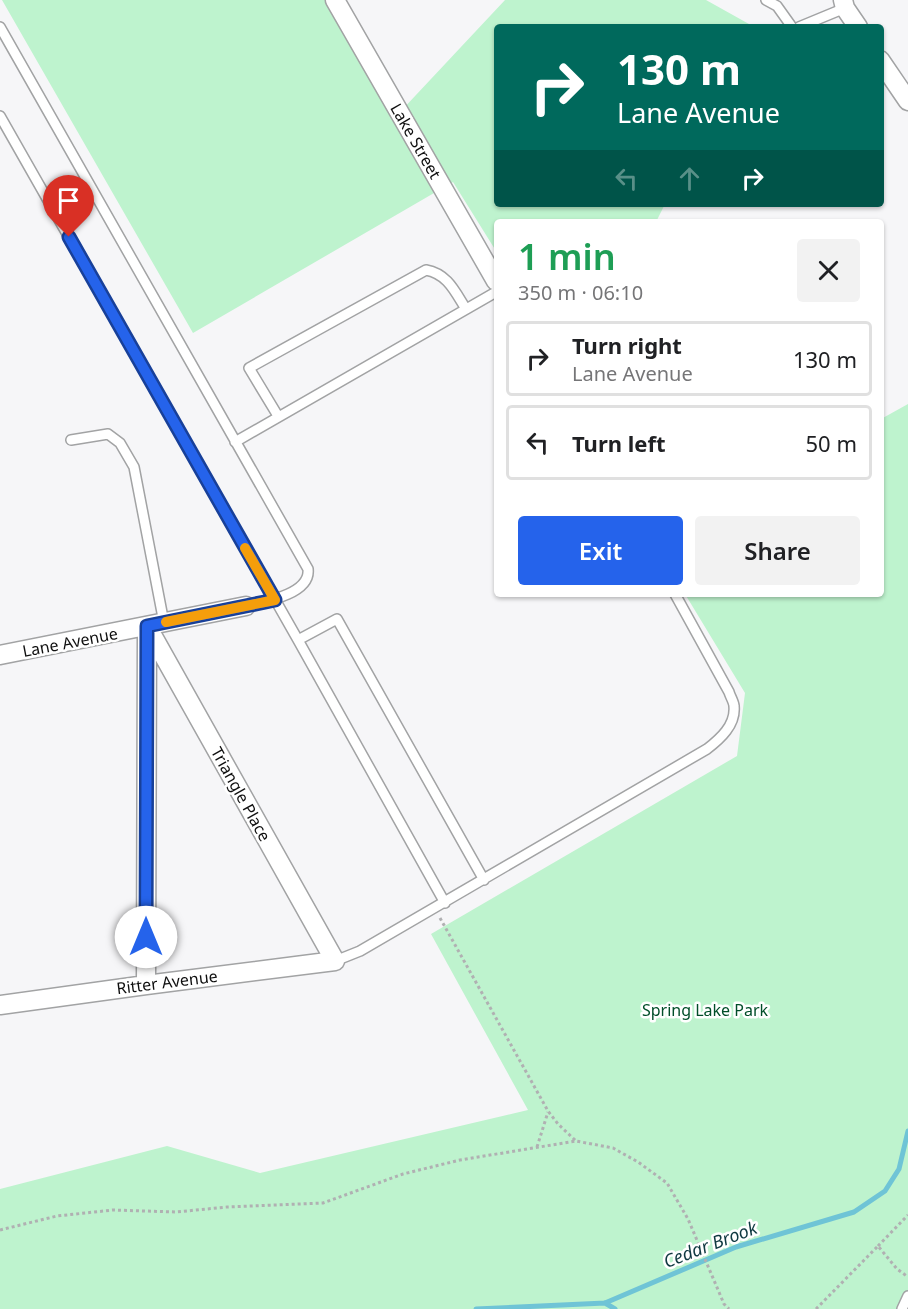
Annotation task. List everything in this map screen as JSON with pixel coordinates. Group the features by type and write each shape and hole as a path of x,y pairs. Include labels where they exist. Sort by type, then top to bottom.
{"street":[{"name":"Lake Street","path":"335,0 494,278"},
{"path":"844,4 856,24"},
{"path":"884,66 908,101"},
{"name":"Lane Avenue","path":"0,655 246,606"},
{"path":"146,984 155,625"},
{"name":"Triangle Place","path":"155,625 335,962"},
{"name":"Ritter Avenue","path":"0,1005 146,984 335,962"}],"lane":[{"path":"766,0 777,6 790,24"},
{"path":"804,24 844,4"},
{"path":"0,27 308,569 309,578 306,584 275,600 246,606"},
{"path":"0,116 445,903"},
{"path":"278,416 249,368 426,270 448,280 466,309"},
{"path":"235,442 494,293"},
{"path":"71,440 108,434 120,443 134,467 155,625"},
{"path":"335,962 360,951 445,903 707,749 721,738 728,728 734,706 729,692 677,597"},
{"path":"298,640 337,619 484,880"},
{"path":"902,1309 908,1296"}],"path":[{"path":"435,908 548,1111 576,1141"},
{"path":"537,1147 548,1111"},
{"path":"0,1230 57,1216 113,1210 176,1212 227,1207 323,1203 403,1173 460,1160 576,1141 613,1148 638,1161 667,1183 688,1219 724,1304 729,1309"},
{"path":"816,1309 908,1215"},
{"path":"878,1246 897,1269 908,1277"}],"green space":[{"path":"2,0 337,0 401,111 505,0 706,0 749,24 494,24 494,207 664,207 658,219 494,219 494,248 453,182 193,333"},
{"name":"Spring Lake Park","path":"908,404 908,1309 0,1309 0,1189 167,1146 260,1173 528,1110 431,934 737,756 745,693 687,597 884,597 884,417"}],"waterway":[{"name":"Cedar Brook","path":"476,1309 605,1303 736,1247 854,1212 885,1191 899,1169 908,1131"},
{"path":"605,1303 615,1309"}],"slow traffic":[{"path":"166,622 275,600 245,548"}],"route":[{"path":"69,237 275,600 147,626 146,937"}]}
